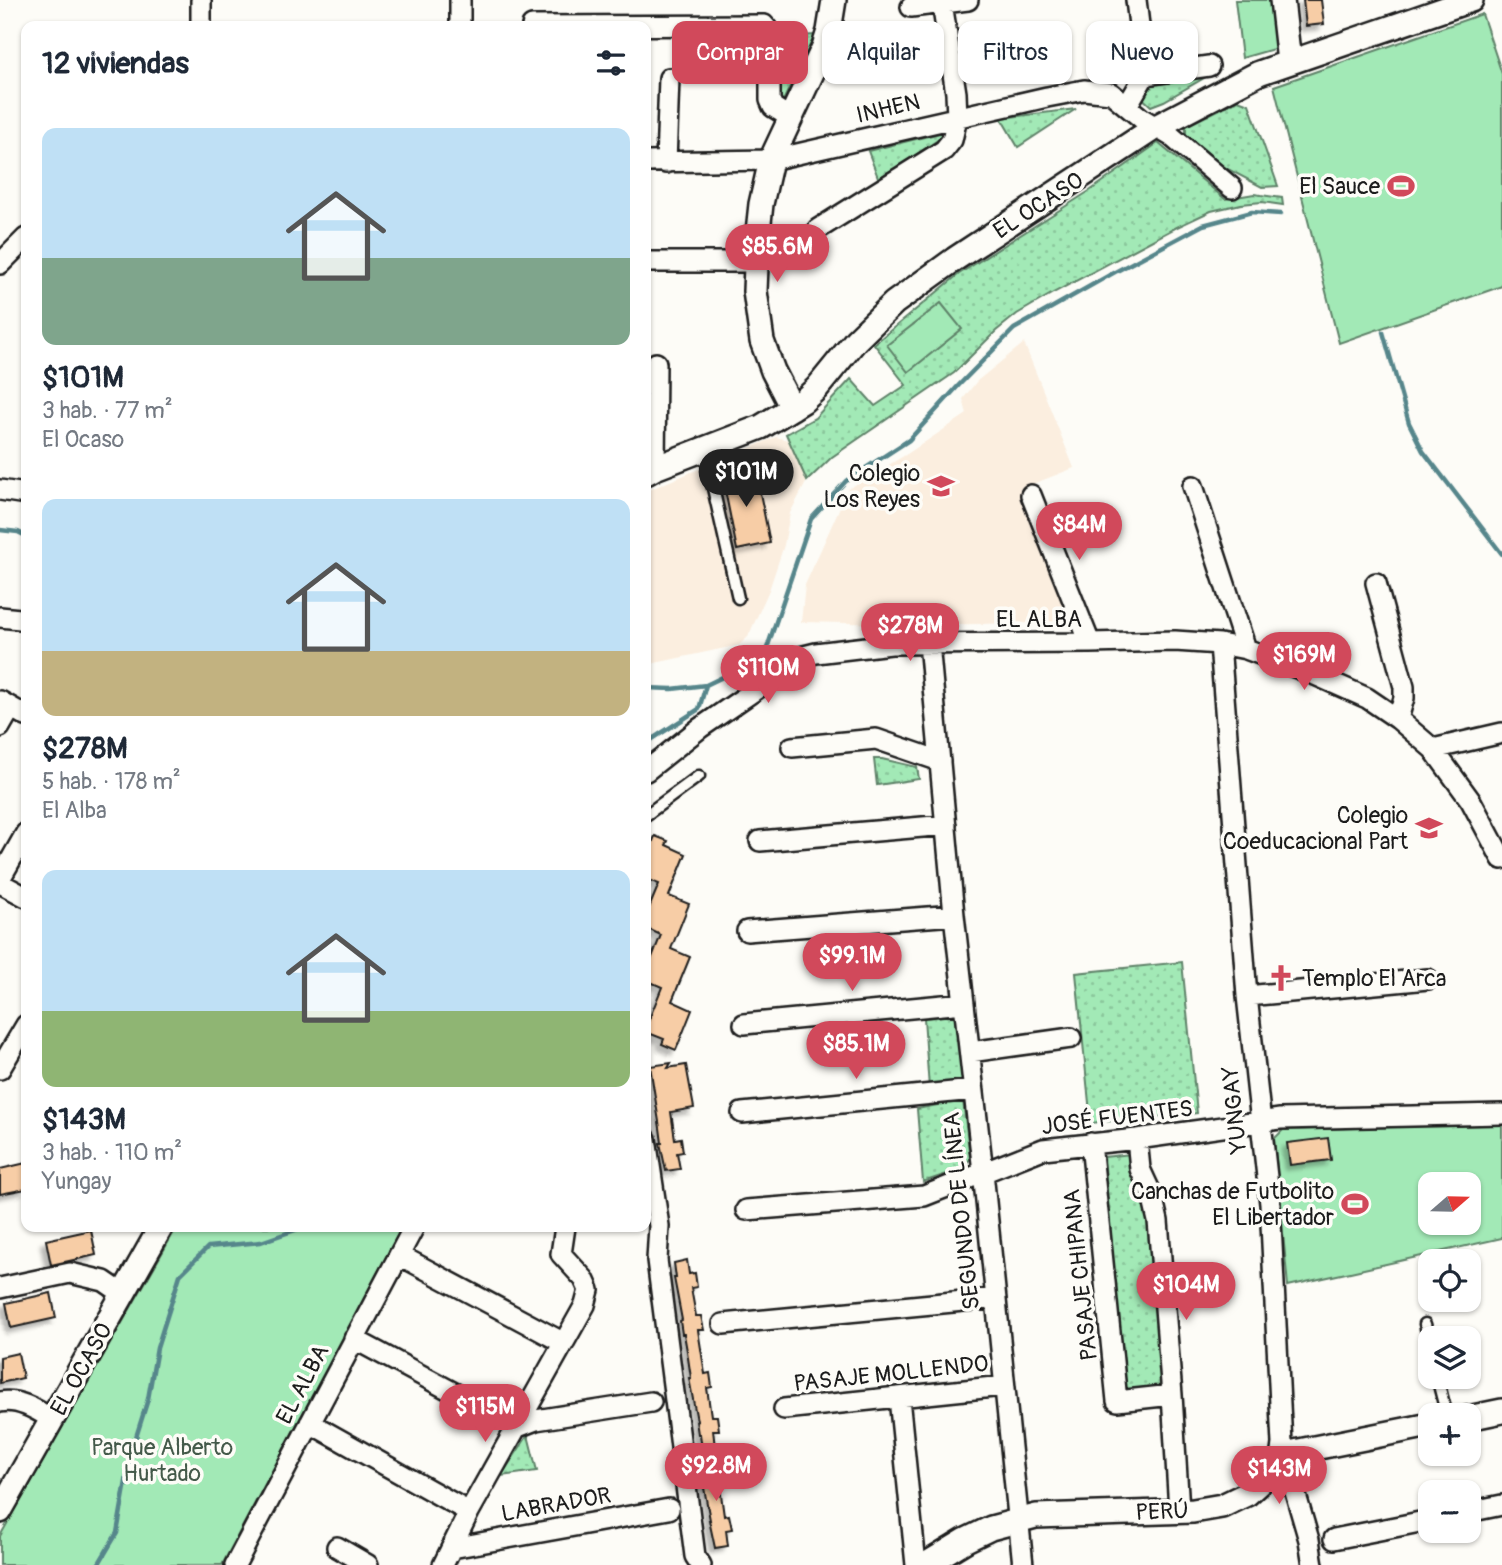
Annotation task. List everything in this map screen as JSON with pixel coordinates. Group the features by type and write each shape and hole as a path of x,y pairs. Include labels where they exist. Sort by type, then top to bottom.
{"street":[{"path":"201,0 201,21"},
{"path":"460,0 460,21"},
{"path":"792,408 773,371 762,341 755,291 761,204 771,160 824,47 834,0"},
{"path":"911,7 968,0"},
{"path":"1136,0 1139,21"},
{"path":"1282,0 1289,62"},
{"name":"EL OCASO","path":"651,470 761,427 803,401 856,340 894,303 955,259 1156,127 1259,73 1463,1"},
{"path":"818,229 944,150 952,140 957,118 956,93 942,4"},
{"path":"651,26 764,25 770,32 773,107 791,118"},
{"path":"1198,68 1209,66"},
{"path":"666,163 668,78"},
{"path":"1127,106 1140,84"},
{"name":"INHEN","path":"651,162 771,160 1083,90 1111,93 1171,136 1231,188"},
{"path":"0,264 21,243"},
{"path":"651,262 756,262"},
{"path":"651,458 659,362"},
{"path":"1193,486 1246,649"},
{"path":"0,490 21,493"},
{"path":"1031,495 1090,643"},
{"path":"1376,583 1404,687 1398,719"},
{"name":"EL ALBA","path":"651,767 700,728 774,677 783,665 796,658 816,653 891,643 1175,641 1220,644 1246,649 1324,678 1367,698 1398,719 1433,749 1471,801 1502,859"},
{"name":"SEGUNDO DE LÍNEA","path":"929,643 954,915 1023,1565"},
{"name":"YUNGAY","path":"1220,644 1247,996 1270,1204 1282,1444 1280,1460 1293,1485 1309,1540 1313,1565"},
{"path":"0,727 12,709"},
{"path":"1433,749 1502,733"},
{"path":"792,747 876,739 940,761"},
{"path":"760,841 946,825"},
{"path":"21,842 0,881 21,894"},
{"path":"747,931 954,915"},
{"path":"1247,996 1427,979"},
{"path":"744,1024 964,1003"},
{"path":"1,1065 21,1033"},
{"path":"970,1052 1071,1038"},
{"path":"742,1113 973,1090"},
{"name":"JOSÉ FUENTES","path":"746,1210 924,1196 1043,1149 1280,1119 1502,1114"},
{"path":"1137,1139 1140,1169 1152,1195 1158,1221 1179,1510"},
{"name":"PASAJE CHIPANA","path":"1091,1143 1110,1402 1172,1395"},
{"path":"651,1172 659,1226 657,1260 695,1556 701,1565"},
{"name":"EL OCASO","path":"2,1501 158,1232"},
{"name":"EL ALBA","path":"235,1565 411,1232"},
{"path":"447,1556 585,1305 589,1290 561,1254 564,1232"},
{"path":"399,1255 564,1343"},
{"path":"0,1288 70,1273 104,1282 122,1294"},
{"path":"723,1324 995,1298"},
{"path":"354,1339 518,1427 536,1420 651,1402"},
{"name":"PASAJE MOLLENDO","path":"784,1409 1003,1386"},
{"path":"899,1398 916,1565"},
{"path":"0,1402 33,1407 52,1419"},
{"path":"1481,1415 1502,1411"},
{"path":"310,1423 469,1512"},
{"name":"PERÚ","path":"925,1565 991,1528 1036,1516 1208,1509 1236,1500 1258,1485 1280,1460 1301,1449 1418,1427"},
{"path":"1481,1509 1502,1505"},
{"name":"LABRADOR","path":"447,1556 669,1509"},
{"path":"1334,1539 1418,1522"},
{"path":"337,1547 368,1565"}],"lane":[{"path":"702,449 738,598"},
{"path":"651,811 699,776"}],"shaded area":[{"name":"Colegio Los Reyes","path":"1024,343 1074,468 1020,489 1074,626 1021,623 935,625 801,622 805,585 848,489 967,414 963,399 977,381"},
{"name":"Colegio Los Reyes","path":"776,437 788,440 807,481 790,513 784,545 769,590 748,637 739,645 651,664 651,489"}],"green space":[{"path":"1235,0 1272,0 1277,48 1242,58"},
{"name":"El Sauce","path":"1482,14 1502,74 1502,286 1339,343 1274,86"},
{"path":"808,35 815,35 808,49"},
{"path":"1213,73 1198,82 1198,75"},
{"path":"778,84 791,84 782,103 778,102"},
{"path":"1145,84 1194,84 1151,106 1138,94"},
{"path":"1238,100 1249,104 1278,186 1262,187 1220,165 1186,137 1186,126"},
{"path":"1076,109 1018,147 1001,118"},
{"path":"944,132 942,137 879,180 868,151"},
{"path":"1158,143 1225,199 1254,194 1282,198 1283,205 1262,202 1211,211 1053,293 1017,314 954,373 832,457 807,481 786,434 815,418 851,379 875,406 906,385 874,344 959,274 1091,190"},
{"path":"941,303 962,329 908,372 887,345"},
{"path":"874,759 917,767 919,779 877,785"},
{"path":"1182,962 1197,1113 1091,1123 1076,973"},
{"path":"958,1014 964,1082 929,1088 924,1018"},
{"path":"963,1100 970,1159 962,1169 923,1182 917,1109"},
{"name":"Canchas de Futbolito El Libertador","path":"1502,1124 1502,1238 1453,1249 1418,1249 1418,1257 1288,1286 1274,1139 1283,1130"},
{"path":"1131,1154 1147,1204 1163,1387 1130,1393 1124,1388 1104,1157"},
{"name":"Parque Alberto Hurtado","path":"174,1232 399,1232 222,1565 0,1565 0,1536"},
{"path":"528,1435 537,1471 501,1476"}],"building":[{"path":"1303,0 1321,0 1324,24 1306,26"},
{"path":"755,468 770,543 737,550 722,475"},
{"path":"655,836 668,841 666,845 686,854 669,896 689,904 671,949 690,957 672,1001 692,1010 676,1050 662,1044 664,1039 651,1034 651,1014 662,987 651,982 651,960 661,935 651,930 651,903 659,884 651,881 651,846"},
{"path":"671,1063 668,1068 686,1065 694,1108 671,1112 675,1139 681,1138 683,1152 677,1153 680,1169 666,1171 651,1066"},
{"path":"1328,1138 1331,1160 1290,1165 1287,1143"},
{"path":"21,1164 21,1190 0,1194 0,1169"},
{"path":"91,1232 96,1255 51,1265 46,1240"},
{"path":"687,1260 689,1274 695,1273 697,1287 691,1288 696,1316 701,1316 704,1330 698,1330 705,1374 710,1373 712,1387 707,1388 711,1416 717,1416 719,1430 713,1430 715,1447 702,1449 674,1278 674,1263"},
{"path":"51,1293 56,1318 11,1328 6,1303"},
{"path":"18,1353 23,1378 0,1383 0,1357"},
{"path":"716,1460 718,1473 723,1472 725,1486 720,1487 724,1516 729,1515 732,1529 726,1530 728,1546 715,1548 702,1477 702,1462"}],"waterway":[{"path":"651,688 706,685 764,657 811,519 846,481 909,440 1014,329 1203,225 1252,212 1281,214"},
{"path":"1383,332 1409,423 1423,451 1502,554"},
{"path":"0,530 21,534"},
{"path":"651,740 699,709 706,685"},
{"path":"98,1565 117,1533 131,1453 148,1399 157,1348 180,1275 208,1247 261,1242 290,1232"}],"place":[{"name":"El Sauce","path":"1401,186"},
{"name":"Colegio Los Reyes","path":"941,486"},
{"name":"Colegio Coeducacional Part","path":"1429,828"},
{"name":"Templo El Arca","path":"1281,978"},
{"name":"Canchas de Futbolito El Libertador","path":"1355,1204"}]}
